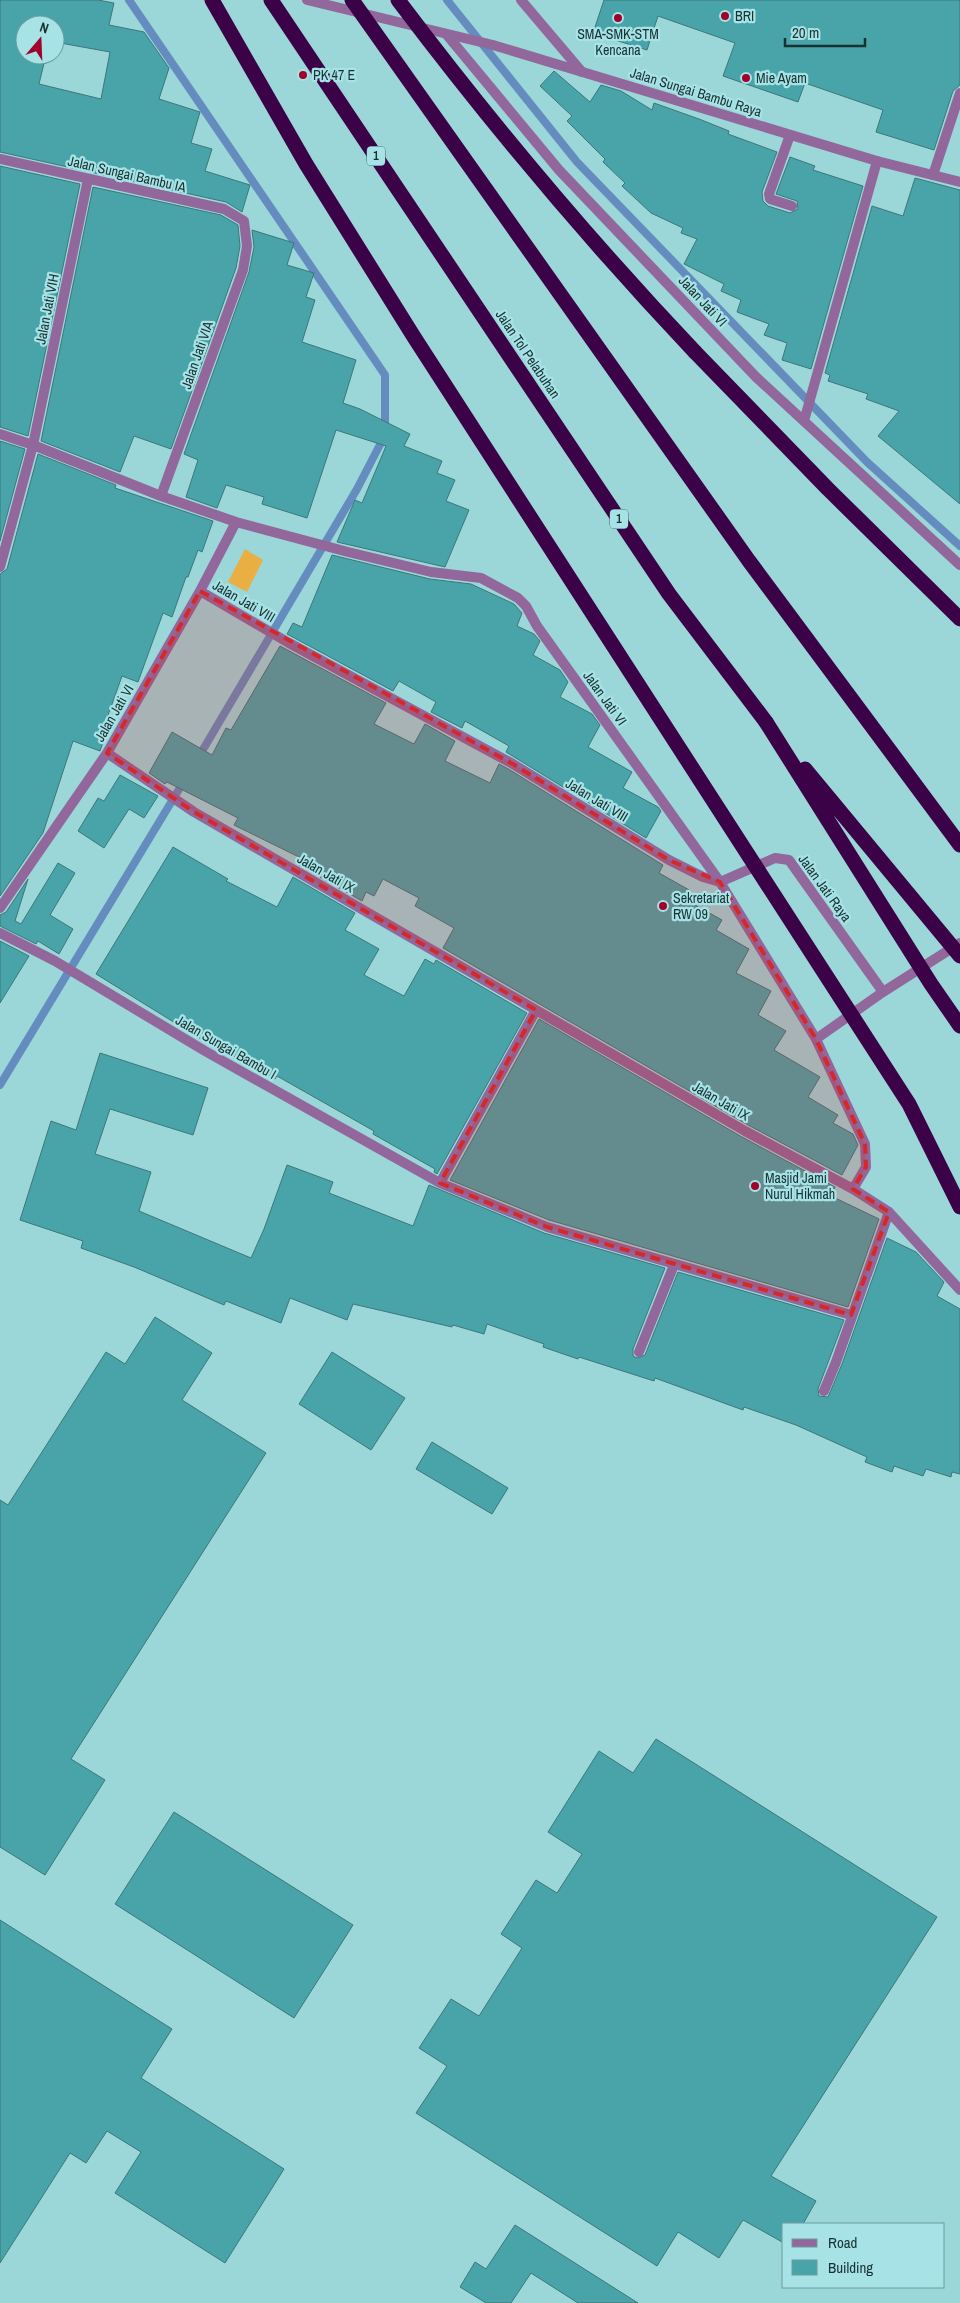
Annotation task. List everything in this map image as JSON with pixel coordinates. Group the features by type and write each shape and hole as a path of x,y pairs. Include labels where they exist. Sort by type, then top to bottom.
{"highway":[{"path":"212,0 306,164 414,337 909,1104 960,1207"},
{"name":"Jalan Tol Pelabuhan","path":"272,0 669,594 766,722"},
{"path":"352,0 743,553 960,845"},
{"path":"398,0 468,93 648,302 828,489 960,618"},
{"path":"766,722 960,956"},
{"path":"766,722 931,984 960,1026"}],"street":[{"name":"Jalan Sungai Bambu Raya","path":"307,0 486,43 877,161 960,182"},
{"path":"521,0 582,72"},
{"name":"Jalan Jati VI","path":"447,35 559,170 756,377 960,565"},
{"path":"933,175 960,93"},
{"path":"790,135 769,194 770,199 792,206"},
{"name":"Jalan Sungai Bambu IA","path":"0,159 224,209 244,221"},
{"path":"804,421 877,161"},
{"name":"Jalan Jati VIH","path":"0,567 33,445 88,179"},
{"name":"Jalan Jati VIA","path":"160,496 243,270 248,246 244,221"},
{"name":"Jalan Jati VI","path":"0,434 33,445 160,496 236,522 431,572 481,578 518,598 526,606 537,626 720,882"},
{"name":"Jalan Jati VI","path":"0,908 107,753 200,591 236,522"},
{"name":"Jalan Jati VIII","path":"200,591 289,643 512,764 669,860 703,877 720,882"},
{"name":"Jalan Jati IX","path":"107,753 194,812 745,1131 853,1188 889,1212 960,1290"},
{"name":"Jalan Jati Raya","path":"720,882 775,858 789,860 883,992"},
{"path":"720,882 816,1040 865,1144 866,1167 853,1188"},
{"name":"Jalan Sungai Bambu I","path":"0,932 54,961 204,1051 440,1183 547,1227 851,1315"},
{"path":"816,1040 883,992 960,943"},
{"path":"440,1183 536,1010"},
{"path":"824,1391 889,1212"},
{"path":"640,1352 674,1265"}],"highlighted area":[{"path":"200,591 513,764 669,860 720,882 816,1039 865,1144 866,1167 853,1189 889,1212 851,1315 547,1227 440,1183 536,1010 194,812 107,753"}],"shaded area":[{"path":"245,549 263,560 247,592 228,582"}],"building":[{"path":"0,0 98,0 114,3 109,25 144,32 169,68 159,99 200,112 191,143 212,149 205,171 250,185 242,212 226,202 0,152"},
{"path":"604,0 960,0 960,85 953,91 934,150 876,132 883,110 805,83 798,102 723,76 735,43 658,16 647,50 593,33"},
{"path":"554,71 590,102 601,85 621,91 652,110 654,103 699,119 729,131 728,134 777,152 762,192 763,201 768,206 790,213 798,209 797,201 776,194 790,157 815,166 813,170 863,186 811,369 782,360 787,343 764,335 769,324 737,312 741,300 721,291 724,284 684,264 697,239 681,233 683,228 651,213 622,186 625,183 603,162 605,159 567,121 572,116 540,86"},
{"path":"0,166 80,184 28,436 0,427"},
{"path":"915,178 960,190 960,504 878,436 899,411 866,399 868,394 828,381 830,375 825,373 872,206 903,216"},
{"path":"93,187 221,215 238,225 240,246 236,268 171,449 134,436 120,472 41,441"},
{"path":"252,230 294,243 287,265 314,273 306,297 315,300 302,342 356,360 343,403 360,409 410,434 404,446 442,461 437,473 455,480 446,501 469,510 445,567 337,542 355,500 362,503 386,446 336,430 307,518 262,504 264,497 226,485 217,508 186,497 198,460 184,454 249,272 254,247"},
{"path":"0,441 25,449 0,541"},
{"path":"38,454 116,485 115,488 213,521 202,552 198,550 188,577 186,577 172,617 163,613 138,682 122,676 107,718 111,719 100,751 73,741 43,833 0,896 0,574 7,569"},
{"path":"332,555 430,579 471,584 514,604 522,613 517,626 534,634 540,641 533,655 560,670 568,682 560,697 592,714 600,725 588,747 632,772 623,788 658,807 661,811 646,838 506,752 509,746 465,721 462,728 431,712 436,702 399,681 393,691 287,634 293,623 302,627"},
{"path":"280,646 386,703 374,724 414,744 425,724 455,741 445,761 490,783 499,764 510,770 663,865 659,873 691,891 686,900 722,920 716,930 749,949 736,973 771,991 758,1015 786,1031 774,1050 820,1077 808,1097 838,1115 833,1123 853,1134 858,1145 842,1175 748,1125 443,948 454,928 415,906 419,898 383,879 374,896 366,892 362,901 299,865 303,859 234,825 238,818 167,782 165,784 149,773 172,732 212,755 226,728 231,730"},
{"path":"120,775 158,796 144,818 129,809 104,848 78,831 98,798 104,801"},
{"path":"173,847 228,879 226,881 277,907 293,877 355,913 345,930 379,949 364,975 404,996 425,959 434,964 436,960 527,1013 437,1174 434,1172 435,1169 373,1134 374,1131 277,1076 275,1079 228,1053 227,1055 96,974"},
{"path":"58,863 75,873 50,915 73,929 59,954 38,941 36,944 0,926 0,915 6,912 28,879 15,921 21,924"},
{"path":"0,941 29,956 0,1003"},
{"path":"539,1019 742,1137 835,1187 831,1196 879,1219 848,1307 549,1220 450,1180"},
{"path":"100,1053 208,1088 193,1135 110,1109 95,1154 151,1172 139,1211 251,1258 264,1229 287,1165 333,1182 329,1193 413,1226 429,1185 544,1233 665,1268 633,1349 633,1356 637,1358 645,1355 678,1272 844,1320 818,1389 819,1396 828,1397 842,1364 887,1238 916,1252 944,1282 937,1296 960,1309 960,1474 952,1472 951,1477 926,1469 923,1476 894,1466 892,1472 865,1462 867,1457 796,1425 744,1407 743,1410 655,1378 654,1381 579,1357 578,1359 543,1347 544,1344 487,1324 484,1334 453,1325 452,1327 353,1304 347,1320 290,1298 281,1323 226,1301 224,1305 134,1267 81,1248 83,1241 20,1220 51,1121 76,1130"},
{"path":"155,1317 212,1353 182,1400 266,1453 71,1759 105,1780 45,1875 0,1847 0,1500 8,1505 106,1352 125,1364"},
{"path":"332,1352 405,1398 371,1450 299,1404"},
{"path":"432,1442 508,1488 492,1514 416,1469"},
{"path":"656,1739 937,1917 771,2176 816,2201 804,2223 782,2223 782,2242 743,2220 719,2258 678,2232 657,2266 416,2113 447,2066 419,2048 451,1999 479,2016 522,1948 501,1934 536,1880 557,1893 582,1854 548,1832 599,1751 633,1773"},
{"path":"174,1812 353,1925 294,2018 115,1904"},
{"path":"0,1920 172,2029 141,2078 284,2169 225,2263 115,2193 141,2152 107,2131 86,2163 70,2153 0,2263"},
{"path":"515,2225 638,2303 578,2303 531,2273 511,2303 486,2303 460,2287 475,2262 486,2269"}],"waterway":[{"path":"129,0 385,375 385,435 357,489 198,758"},
{"path":"447,0 577,162 867,462 960,546"},
{"path":"0,1085 184,781"}],"place":[{"name":"BRI","path":"725,16"},
{"name":"SMA-SMK-STM Kencana","path":"618,18"},
{"name":"PK 47 E","path":"303,75"},
{"name":"Mie Ayam","path":"746,78"},
{"name":"Sekretariat RW 09","path":"663,906"},
{"name":"Masjid Jami Nurul Hikmah","path":"755,1186"}]}
